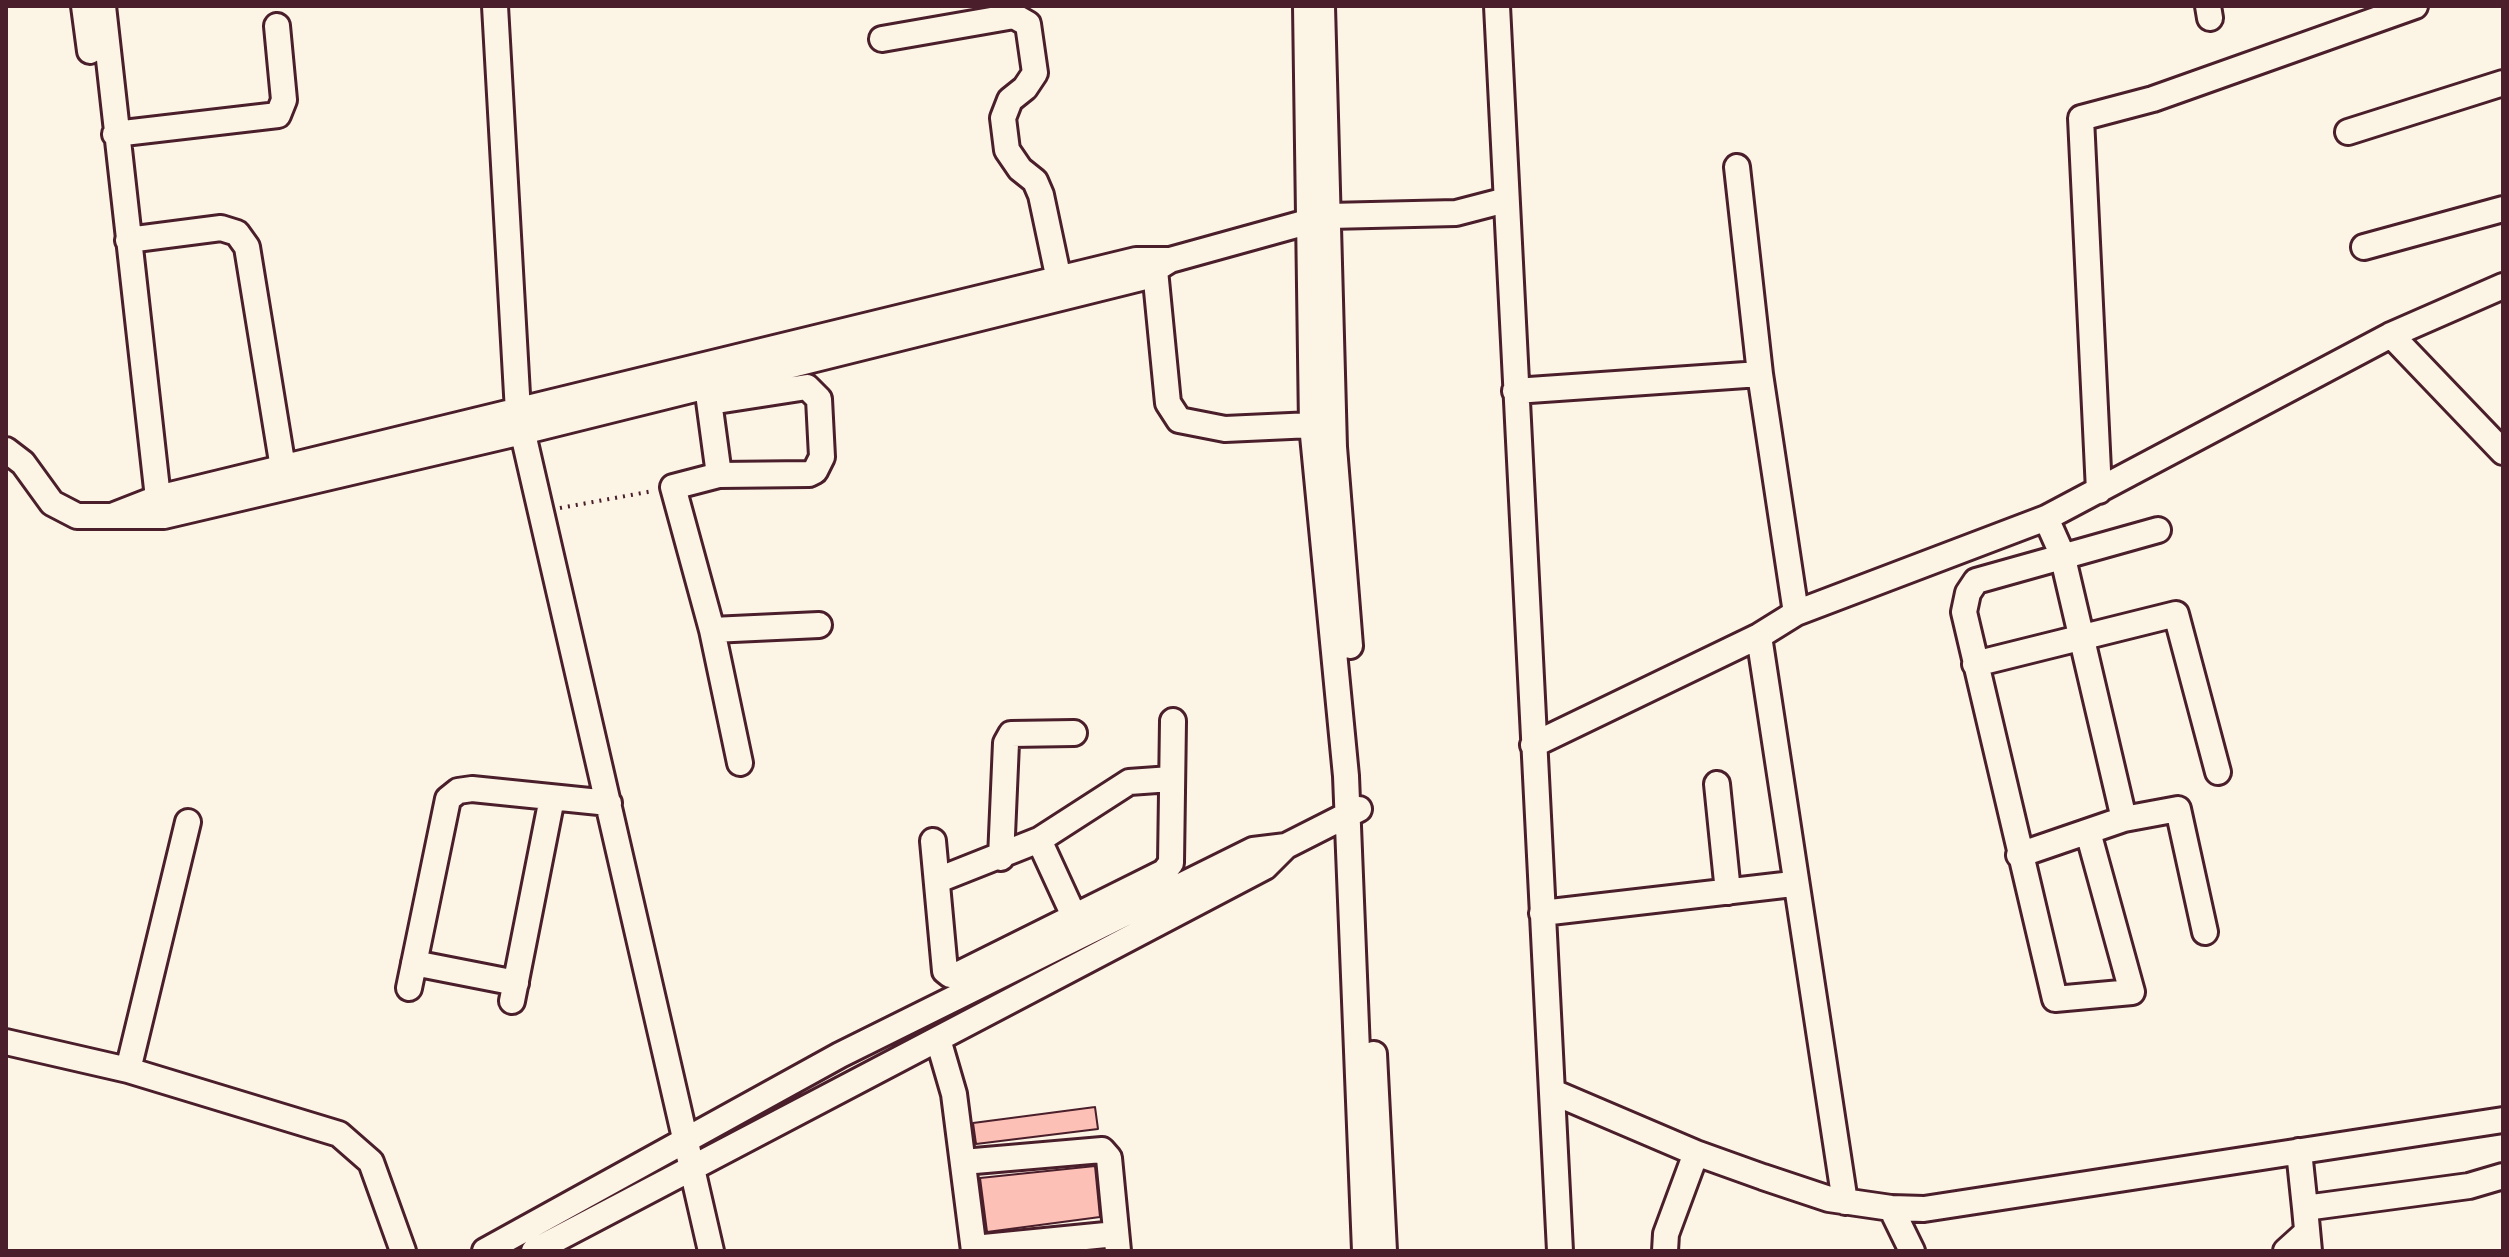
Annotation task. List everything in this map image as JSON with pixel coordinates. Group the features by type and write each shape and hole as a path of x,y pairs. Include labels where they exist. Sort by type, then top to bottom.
{"street":[{"path":"84,6 134,289"},
{"path":"103,6 158,498"},
{"path":"495,6 520,422 711,1251"},
{"path":"1306,6 1384,1251"},
{"path":"1322,6 1320,219 1312,425 1355,811 1365,1251"},
{"path":"1497,6 1560,1251"},
{"path":"2099,491 2081,118 2153,99 2415,6"},
{"path":"882,39 1014,16 1028,24 1035,73 1025,88 1010,100 1003,118 1007,150 1020,169 1035,181 1041,195 1059,280"},
{"path":"115,134 278,115 284,100 277,26"},
{"path":"2348,132 2503,83"},
{"path":"1737,167 1760,374 1796,613"},
{"path":"708,393 1141,278 1162,265 1320,219 1456,213 1506,200"},
{"path":"2364,247 2503,209"},
{"path":"128,240 221,228 237,233 247,247 283,468"},
{"path":"6,450 23,463 52,503 77,516 164,516 1136,260 1162,265"},
{"path":"1162,265 1168,403 1179,420 1225,429 1312,425"},
{"path":"1533,745 1759,636 1796,613 2046,518 2391,335 2503,286"},
{"path":"2391,335 2503,452"},
{"path":"1515,391 1760,374"},
{"path":"112,516 158,498 283,468 520,422 708,393 807,387 815,391 819,399 822,457 815,471 809,474 719,475 673,487 712,630 740,763"},
{"path":"708,393 719,475"},
{"path":"2046,518 2062,554 2124,819"},
{"path":"2088,832 2132,992 2055,999 1975,664 1964,612 1968,593 1976,581 2062,554 2158,530"},
{"path":"1975,664 2176,614 2218,772"},
{"path":"712,630 819,625"},
{"path":"1759,636 1845,1202"},
{"path":"534,1251 938,1039 1083,936 1164,872 1171,863 1173,721"},
{"path":"1001,858 1006,743 1011,734 1074,733"},
{"path":"938,880 1001,858 1039,840 1129,782 1171,779"},
{"path":"1717,784 1728,892"},
{"path":"409,988 448,799 458,791 472,789 609,803"},
{"path":"414,963 514,992 552,798"},
{"path":"2019,855 2124,819 2178,809 2205,932"},
{"path":"933,841 945,971 950,975 1083,936 1265,867 1286,846 1355,811"},
{"path":"128,1070 188,822"},
{"path":"1039,840 1083,936"},
{"path":"1542,913 1784,885"},
{"path":"485,1251 840,1055 1083,936"},
{"path":"938,1039 954,1094 974,1249 1117,1242 1109,1158 1102,1150 963,1162"},
{"path":"6,1042 128,1070 339,1134 371,1162 403,1251"},
{"path":"1553,1092 1696,1153 1845,1202 1924,1209 2503,1120"},
{"path":"2299,1151 2307,1230"},
{"path":"1666,1251 1666,1234 1696,1153"},
{"path":"2286,1251 2307,1230 2503,1176"},
{"path":"1891,1208 1912,1251"}],"path":[{"path":"542,512 673,487"}],"building":[{"path":"1095,1107 1098,1129 976,1144 973,1123"},
{"path":"1095,1166 1100,1217 987,1232 980,1178"}]}
